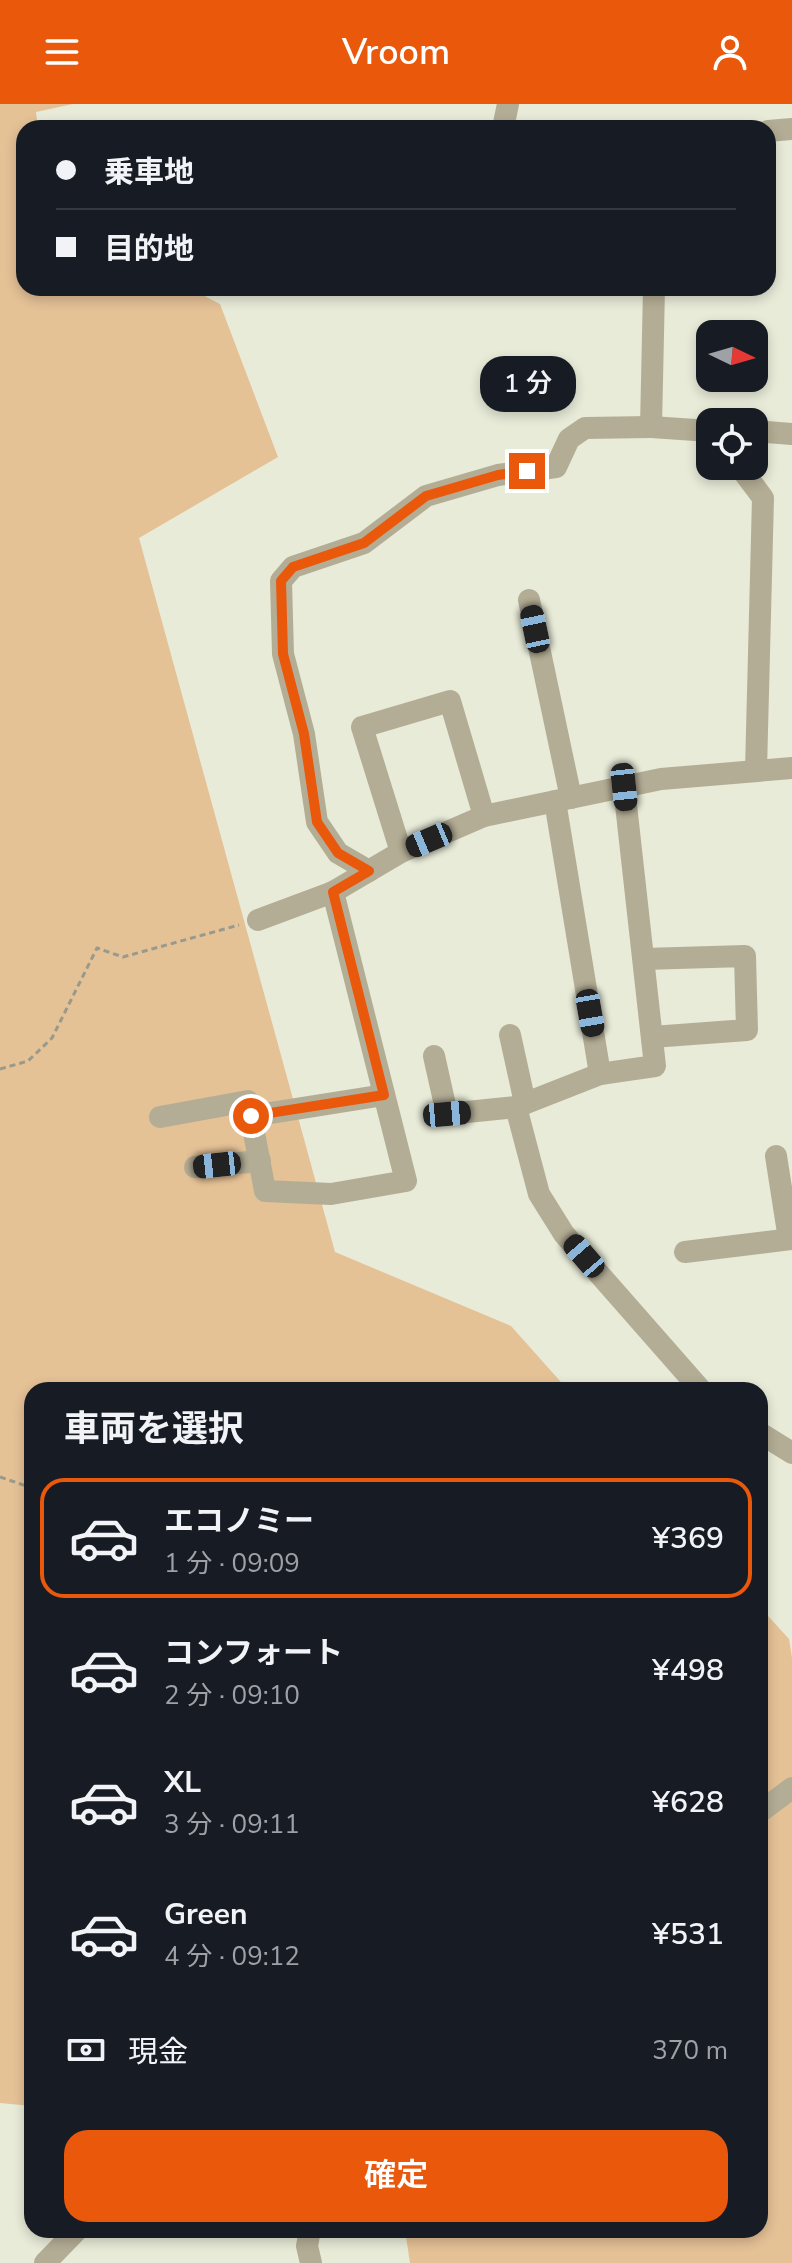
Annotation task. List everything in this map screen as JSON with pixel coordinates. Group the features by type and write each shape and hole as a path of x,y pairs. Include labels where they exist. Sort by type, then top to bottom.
{"street":[{"path":"651,427 654,296"},
{"path":"369,871 338,853 317,822 304,734 283,654 281,581 293,567 364,543 426,496 498,475 556,467 569,439 585,428 696,430"},
{"path":"768,432 792,434"},
{"path":"750,480 763,498 756,770"},
{"path":"529,600 563,800 600,1074"},
{"path":"401,852 362,727 450,701 484,816"},
{"path":"258,920 333,892 401,852 484,816 661,779 792,768"},
{"path":"434,1056 447,1114 521,1105 600,1074 655,1066 624,787"},
{"path":"160,1117 248,1101 265,1191 331,1194 406,1181 333,892"},
{"path":"644,959 745,956 747,1030 652,1037"},
{"path":"510,1035 539,1194 564,1234 694,1382"},
{"path":"251,1116 384,1095"},
{"path":"685,1252 790,1239 776,1156"},
{"path":"195,1167 260,1161"},
{"path":"768,1438 792,1453"},
{"path":"768,1806 792,1788"},
{"path":"45,2263 69,2238"},
{"path":"308,2238 311,2263"}],"path":[{"path":"0,1069 28,1061 52,1038 97,948 123,957 258,920"},
{"path":"0,1477 24,1485"}],"shaded area":[{"path":"0,104 73,104 36,112 37,120 16,120 16,296 204,296 220,304 278,457 139,538 335,1252 511,1326 561,1382 24,1382 24,2105 0,2103"},
{"path":"768,1616 789,1639 792,1658 792,2263 410,2263 406,2238 768,2238"}],"route":[{"path":"251,1116 384,1095 333,892 369,871 338,853 317,822 304,734 283,654 281,581 293,567 364,543 426,496 498,475 527,471"}]}
